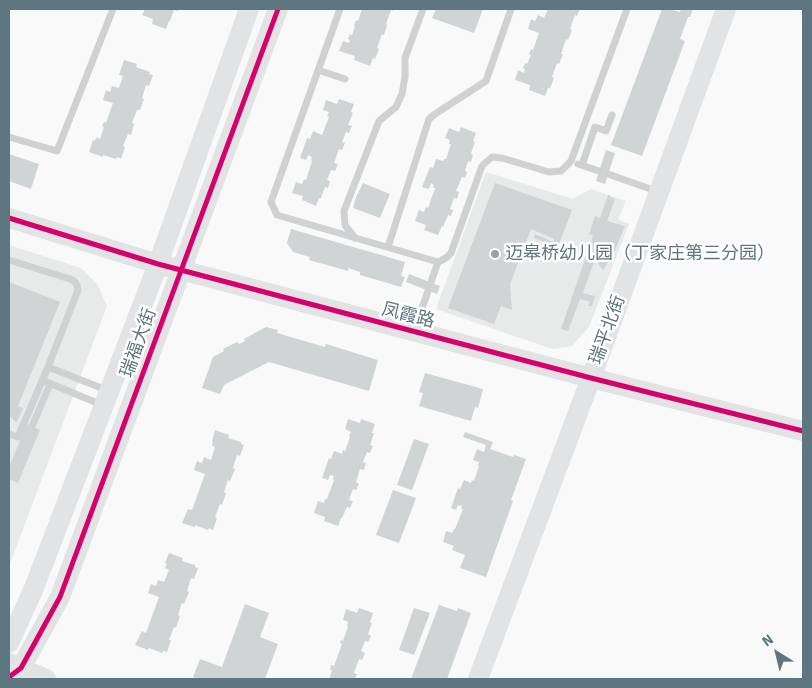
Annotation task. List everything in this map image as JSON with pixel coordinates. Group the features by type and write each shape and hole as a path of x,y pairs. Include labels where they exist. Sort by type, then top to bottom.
{"street":[{"name":"瑞福大街","path":"9,643 34,588 158,264 250,9"},
{"name":"瑞福大街","path":"13,669 60,597 278,9"},
{"name":"瑞平北街","path":"478,679 726,9"},
{"name":"凤霞路","path":"9,218 158,264 591,378 803,431"},
{"path":"13,669 46,679"}],"lane":[{"path":"9,137 58,151 114,9"},
{"path":"340,9 271,202 277,215 438,262 451,253 482,166 492,157 502,158 549,172 561,171 571,161 627,9"},
{"path":"355,238 345,225 344,211 379,121 396,107 402,94 405,77 405,58 423,9"},
{"path":"388,247 429,119 486,81 511,9"},
{"path":"318,70 345,80"},
{"path":"582,165 595,127 606,132 612,115"},
{"path":"571,161 599,171"},
{"path":"608,174 659,192"},
{"path":"9,260 70,278 77,285 78,290 18,438 9,434"},
{"path":"431,282 438,262"},
{"path":"414,331 428,291"},
{"path":"48,367 107,398"},
{"path":"42,380 50,384 107,398"},
{"path":"33,424 50,384"}],"shaded area":[{"path":"486,172 573,199 591,189 626,201 618,220 629,224 589,327 572,346 552,349 436,309"},
{"path":"9,245 81,268 97,284 107,306 9,566"}],"building":[{"path":"145,9 179,9 178,11 174,10 166,29 152,24 153,19 142,15"},
{"path":"362,9 394,9 393,11 391,10 384,35 382,34 377,48 379,49 370,66 354,60 355,56 339,51 343,41 349,43 350,40 348,39 350,34 352,35 354,25 356,20 358,21"},
{"path":"436,9 483,9 474,33 432,18"},
{"path":"548,9 580,9 577,16 575,15 570,29 572,30 568,40 566,39 561,54 563,54 559,64 557,63 552,77 554,78 545,96 529,90 530,85 515,80 518,70 524,73 525,69 523,68 525,63 527,64 531,55 529,54 531,49 533,50 539,33 528,29 531,19 535,21 538,15 544,18"},
{"path":"662,9 680,12 681,9 693,9 680,39 685,41 642,156 611,145"},
{"path":"124,60 137,64 136,67 153,75 149,86 146,85 142,98 144,99 132,123 134,124 131,135 128,134 123,146 125,147 121,159 117,157 116,159 89,152 93,140 95,141 96,137 100,139 104,127 102,126 104,122 106,123 113,103 103,100 106,90 110,92 112,86 119,88 123,76 119,75"},
{"path":"339,99 354,104 351,112 353,113 348,125 352,126 349,133 346,132 342,142 345,143 342,150 339,149 334,163 338,164 335,171 331,170 327,180 330,181 328,188 325,187 316,206 302,200 303,196 292,193 296,182 302,184 304,179 306,180 312,157 308,155 306,160 300,158 307,138 310,139 313,131 322,135 329,117 327,116 329,112 323,110 326,100 337,104"},
{"path":"461,127 476,133 471,153 473,155 471,162 468,161 465,178 462,177 456,191 459,192 457,199 454,198 450,209 453,210 451,216 448,215 438,235 424,230 426,225 415,221 419,210 424,212 426,207 428,208 435,188 433,188 434,185 431,183 429,189 422,187 430,167 433,168 436,159 443,161 446,159 451,144 449,144 450,140 445,138 449,128 459,132"},
{"path":"606,150 615,153 605,184 596,181"},
{"path":"9,154 39,164 31,189 9,181"},
{"path":"363,183 390,194 380,218 353,208"},
{"name":"迈皋桥幼儿园（丁家庄第三分园）","path":"495,183 572,210 558,247 534,238 535,234 553,242 554,239 531,229 510,284 512,310 501,306 494,324 448,308"},
{"path":"608,195 615,199 607,221 625,226 614,253 603,270 595,259 583,293 595,296 592,306 588,306 590,302 580,299 568,331 561,329 593,236 589,234 595,216 600,218"},
{"path":"291,229 405,262 401,276 405,277 401,287 360,275 360,272 348,268 348,271 309,260 310,257 293,252 287,243"},
{"path":"409,274 440,286 437,294 406,282"},
{"path":"9,282 60,302 18,406 23,408 17,422 9,417"},
{"path":"266,327 278,330 277,333 325,347 326,344 378,360 369,391 269,362 224,385 220,394 202,388 213,357 224,351 223,349 237,342 239,344 245,341 244,339"},
{"path":"425,373 483,389 478,408 475,407 471,421 419,406 423,393 419,392"},
{"path":"348,419 360,423 361,419 375,424 370,445 373,446 370,453 367,452 363,462 366,463 364,470 360,469 356,482 359,484 356,490 353,489 349,500 353,501 350,508 347,507 338,526 324,521 325,517 314,513 318,501 324,503 325,499 327,499 334,480 334,476 330,475 328,480 322,478 329,458 331,459 334,451 342,454 343,450 345,451 351,432 345,429"},
{"path":"27,424 40,430 18,483 9,479 9,467"},
{"path":"215,430 229,435 228,438 241,442 244,445 240,456 237,455 233,468 235,469 230,481 228,480 222,505 220,504 215,517 217,518 213,530 209,528 208,530 182,523 188,509 192,510 205,474 194,470 197,461 202,463 204,457 211,460 215,447 212,446 212,441"},
{"path":"465,432 493,442 490,449 513,457 514,455 526,459 486,577 460,568 465,555 452,550 454,546 443,542 446,531 452,533 455,529 463,509 461,509 462,506 458,505 456,510 451,508 458,488 460,489 464,480 471,483 472,480 474,481 479,462 473,460 477,449 484,452 486,445 463,437"},
{"path":"414,439 429,444 412,490 397,485"},
{"path":"393,490 416,498 399,543 376,535"},
{"path":"169,553 183,558 182,561 195,565 198,568 194,579 191,578 187,591 189,592 184,604 182,603 178,615 180,616 169,640 171,640 167,652 163,651 162,653 135,645 142,631 146,633 159,597 148,593 151,584 156,586 158,580 164,582 169,570 165,568 167,564 165,563"},
{"path":"245,604 269,613 260,637 278,644 265,679 198,679 193,677 200,659 222,667"},
{"path":"439,605 457,611 458,608 471,613 447,679 411,679"},
{"path":"359,608 373,613 368,634 371,636 368,642 365,641 361,651 365,653 362,660 359,659 354,673 357,674 355,679 329,679 332,670 330,670 331,665 334,666 342,644 340,643 341,640 343,641 348,626 348,622 343,620 346,609 357,613"},
{"path":"414,608 430,613 414,655 399,650"}],"cycle path":[{"path":"9,677 21,668 60,597 278,9"},
{"path":"9,218 158,264 591,378 803,431"}],"place":[{"name":"迈皋桥幼儿园（丁家庄第三分园）","path":"495,254"}]}
